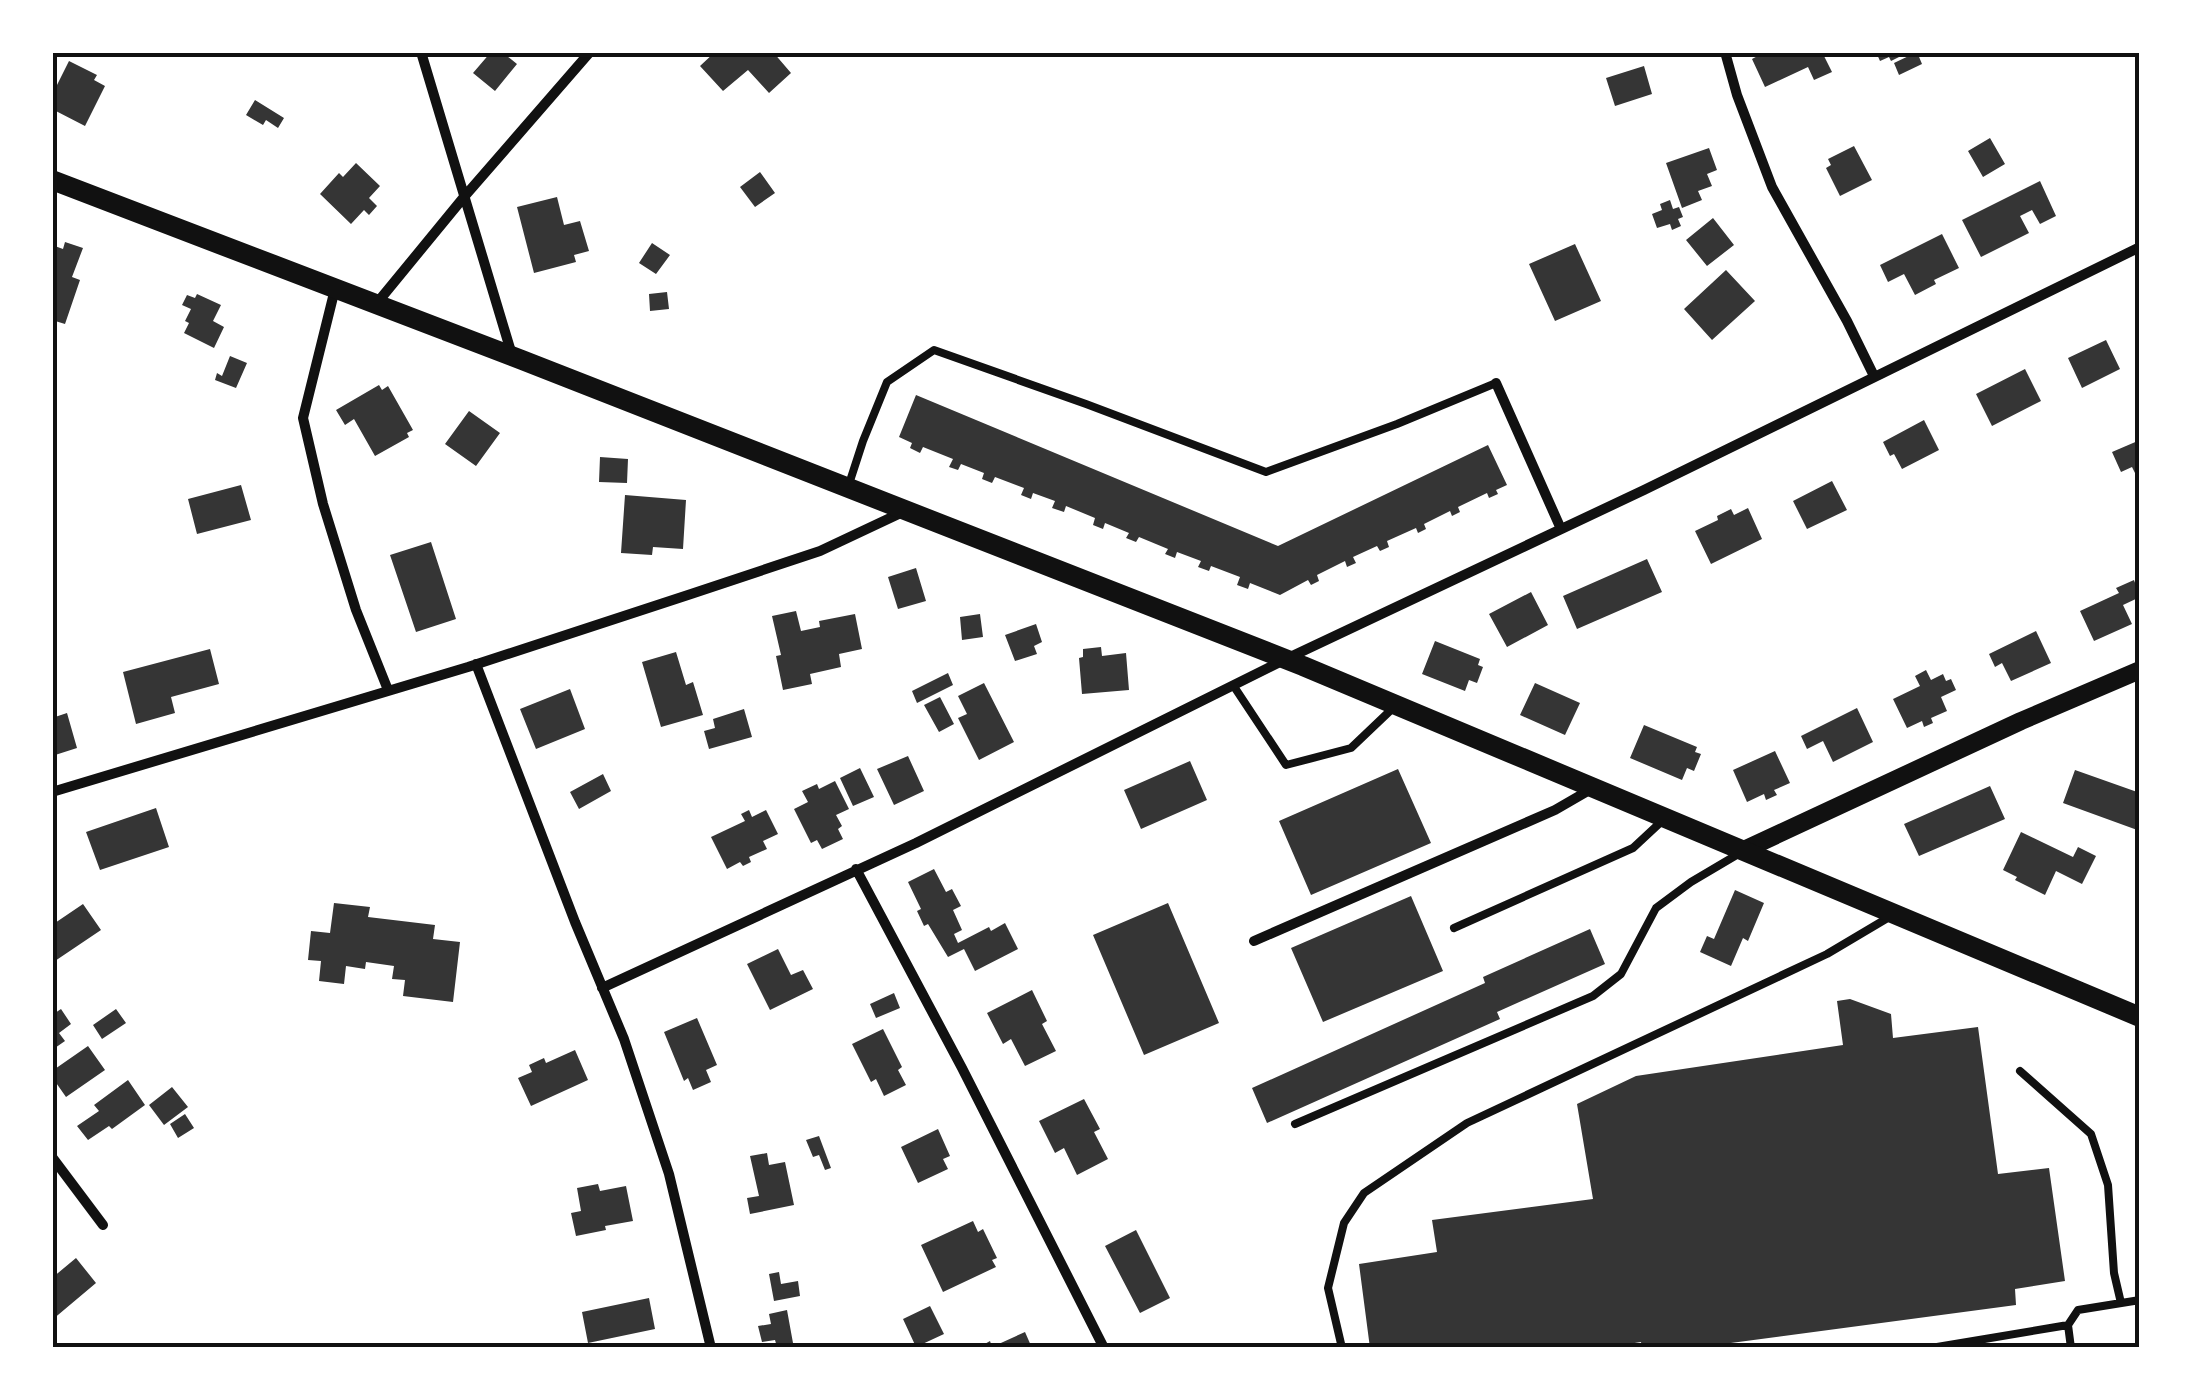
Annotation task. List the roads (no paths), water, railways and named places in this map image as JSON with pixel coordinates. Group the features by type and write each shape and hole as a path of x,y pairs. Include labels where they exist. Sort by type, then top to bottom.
{"main road":[{"path":"52,180 1286,659 2140,1017"}],"street":[{"path":"421,52 512,356"},
{"path":"376,304 590,52"},
{"path":"1725,52 1772,188 1874,376"},
{"path":"602,988 916,843 1232,685 2140,247"},
{"path":"335,288 303,418 323,504 356,610 388,690"},
{"path":"1496,384 1561,529"},
{"path":"52,792 476,664 820,551 906,511"},
{"path":"476,664 528,805 624,1039 669,1174 711,1348"},
{"path":"1744,850 2140,670"},
{"path":"1254,941 1555,810 1594,787"},
{"path":"856,869 1104,1348"},
{"path":"52,1157 103,1225"}],"lane":[{"path":"848,488 862,441 887,382 934,350 1266,472 1496,384"},
{"path":"1232,685 1286,764 1351,748 1396,705"},
{"path":"1454,928 1633,848 1666,818"},
{"path":"1296,1124 1593,996 1620,974 1656,908 1744,850"},
{"path":"1342,1348 1328,1288 1344,1224 1364,1193 1467,1123 1827,954 1895,914"},
{"path":"2020,1071 2091,1134 2108,1185 2114,1273 2121,1303"},
{"path":"2071,1348 2068,1325 2078,1310 2140,1300"},
{"path":"1930,1348 2068,1325"},
{"path":"1995,1337 1996,1348"}]}
